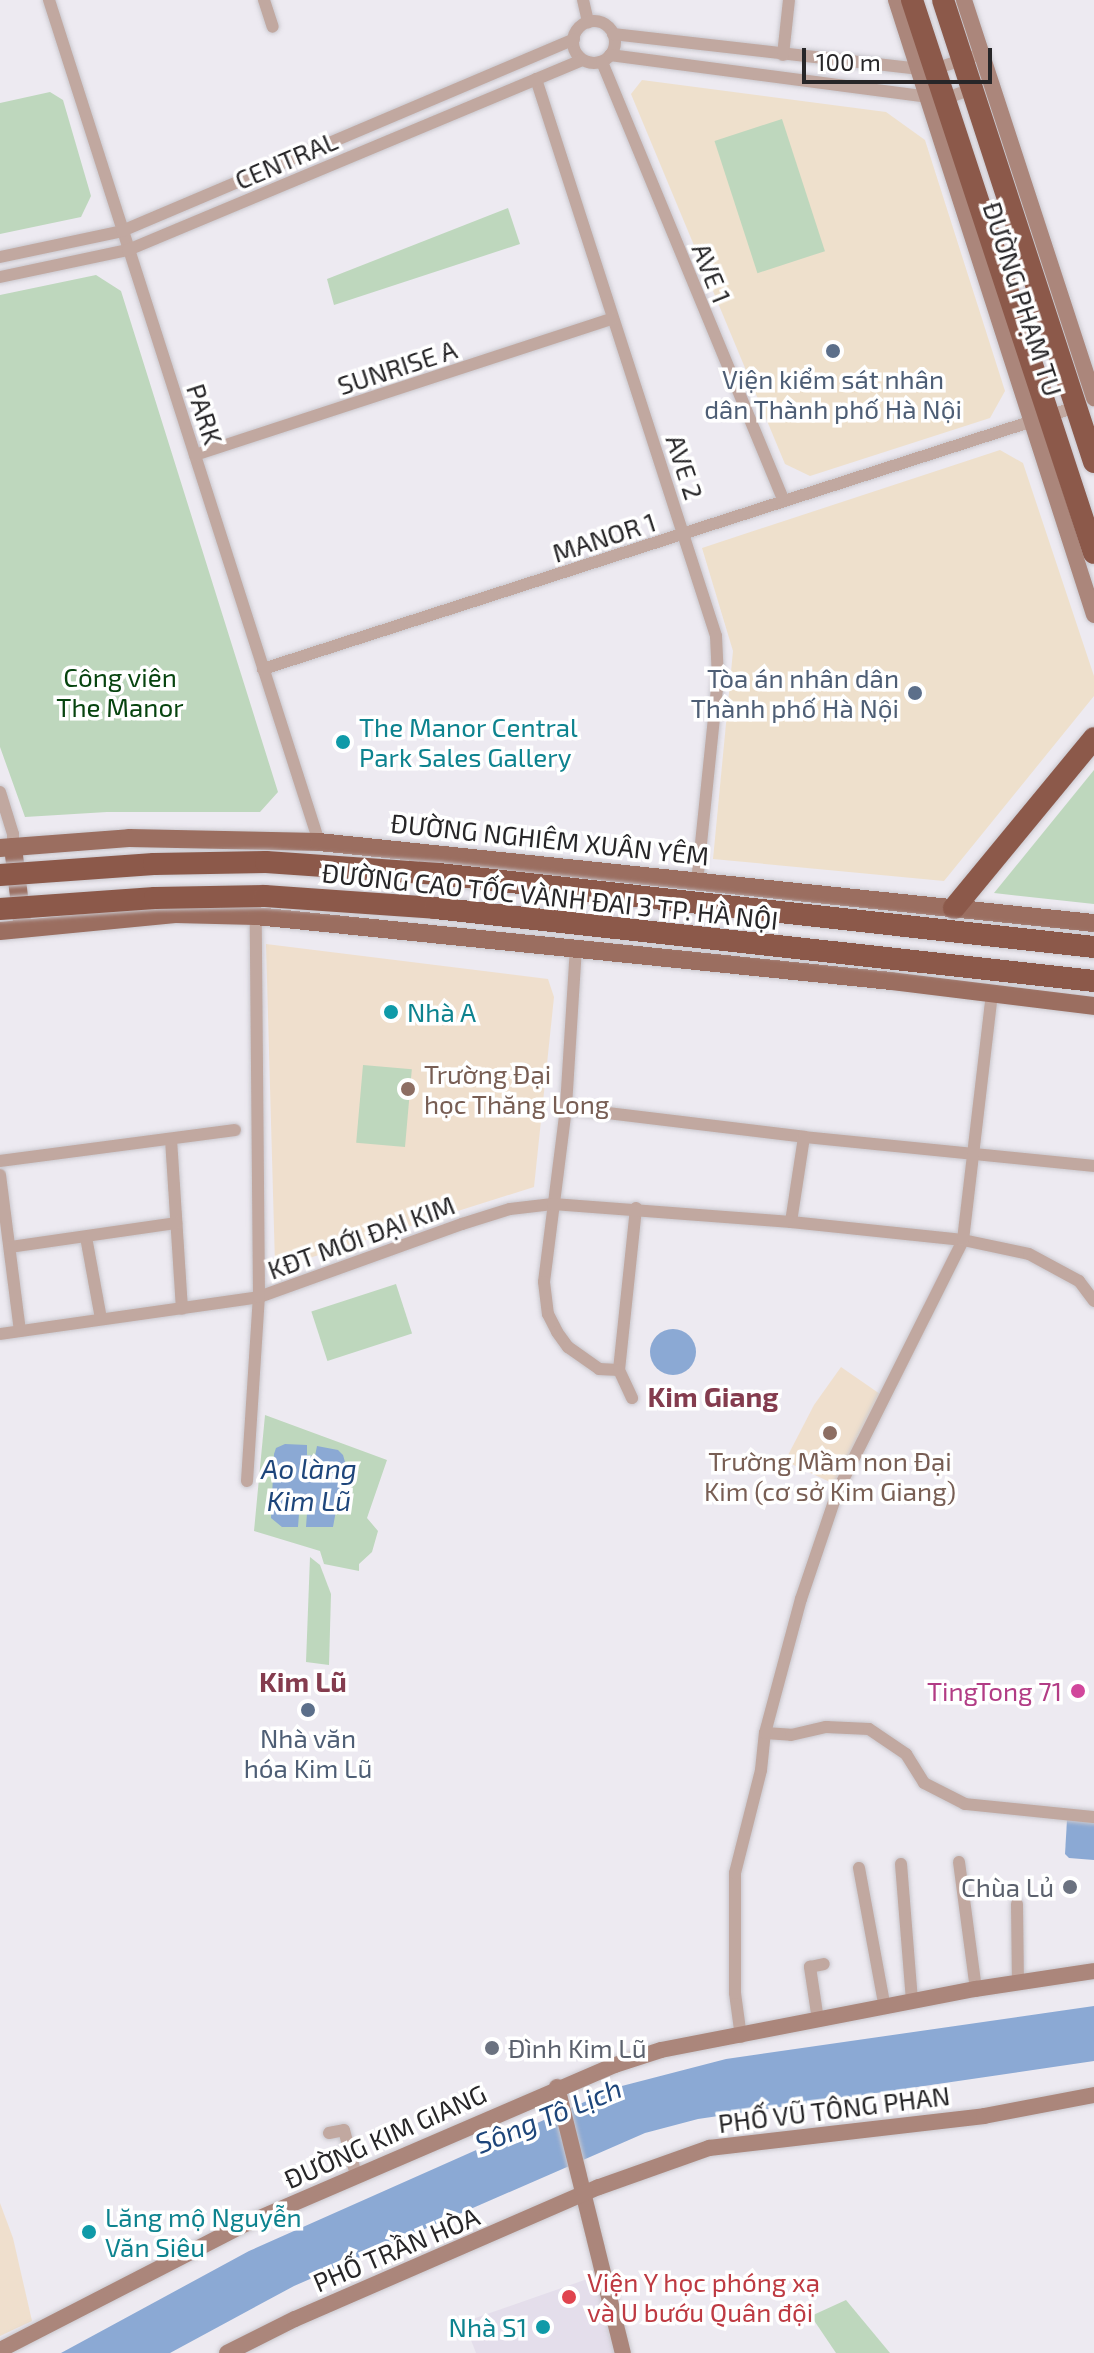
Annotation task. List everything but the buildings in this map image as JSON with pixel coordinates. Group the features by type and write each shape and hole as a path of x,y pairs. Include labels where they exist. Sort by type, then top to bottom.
{"highway":[{"name":"ĐƯỜNG PHẠM TU","path":"912,0 926,69 1041,419 1094,553"},
{"name":"ĐƯỜNG PHẠM TU","path":"943,0 972,58 1016,226 1088,402 1094,462"},
{"path":"954,908 1094,738"},
{"name":"ĐƯỜNG CAO TỐC VÀNH ĐAI 3 TP. HÀ NỘI","path":"0,875 154,864 313,865 439,874 1094,947"},
{"name":"ĐƯỜNG CAO TỐC VÀNH ĐAI 3 TP. HÀ NỘI","path":"0,909 155,898 265,896 326,900 435,908 1094,981"}],"main road":[{"name":"ĐƯỜNG PHẠM TU","path":"896,0 926,69"},
{"name":"ĐƯỜNG PHẠM TU","path":"964,0 972,58"},
{"name":"ĐƯỜNG PHẠM TU","path":"981,86 1088,402"},
{"name":"ĐƯỜNG PHẠM TU","path":"1041,419 1094,615"},
{"name":"ĐƯỜNG NGHIÊM XUÂN YÊM","path":"6,847 129,838 319,842 1094,923"},
{"path":"6,847 23,928"},
{"path":"0,931 175,914 256,916 576,947 1094,1006"},
{"name":"ĐƯỜNG KIM GIANG","path":"0,2350 241,2226 356,2175 661,2050 741,2037 1018,1981 1094,1971"},
{"path":"559,2094 586,2193 623,2353"},
{"name":"PHỐ VŨ TÔNG PHAN","path":"586,2193 709,2148 984,2116 1094,2095"},
{"name":"PHỐ TRẦN HÒA","path":"227,2353 295,2319 586,2193"}],"street":[{"name":"PARK","path":"49,0 319,842"},
{"path":"264,0 273,27"},
{"path":"583,0 588,22"},
{"path":"783,55 789,0"},
{"path":"606,58 614,47 613,34 605,24 588,22 578,28 574,49 582,60 606,58 936,98 981,86"},
{"path":"613,34 926,69 972,58"},
{"name":"CENTRAL","path":"0,257 122,231 574,39"},
{"name":"AVE 1","path":"606,58 784,501"},
{"name":"CENTRAL","path":"0,277 128,250 582,60"},
{"name":"AVE 2","path":"536,79 684,534 719,655 697,881"},
{"name":"SUNRISE A","path":"195,455 612,319"},
{"name":"MANOR 1","path":"263,669 1088,402"},
{"path":"0,792 13,834 6,847"},
{"path":"247,1481 259,1297 256,916"},
{"path":"576,947 566,1108 544,1282 548,1314 557,1332 583,1359 599,1369 619,1370"},
{"path":"741,2037 735,1993 735,1873 761,1770 765,1733 801,1599 838,1490 963,1240 992,993"},
{"path":"566,1108 804,1137 1094,1166"},
{"path":"0,1161 235,1130"},
{"path":"791,1222 804,1137"},
{"path":"171,1139 182,1309"},
{"path":"0,1175 20,1331"},
{"name":"KĐT MỚI ĐẠI KIM","path":"0,1334 259,1297 474,1220 510,1209 553,1204 636,1208 963,1240 1029,1254 1079,1281 1094,1301"},
{"path":"632,1398 619,1370 636,1208"},
{"path":"10,1247 176,1223"},
{"path":"86,1237 101,1319"},
{"path":"765,1733 791,1735 826,1727 869,1729 906,1754 924,1783 965,1804 1094,1817"},
{"path":"959,1862 976,1989"},
{"path":"901,1864 912,2002"},
{"path":"859,1868 885,2008"},
{"path":"1017,1904 1018,1981"},
{"path":"818,2020 810,1967 824,1964"},
{"path":"329,2133 344,2130 356,2175"}],"shaded area":[{"path":"642,80 886,112 925,140 1005,391 990,418 810,476 785,464 631,94"},
{"path":"1000,450 1023,463 1094,676 1094,696 944,881 713,859 733,651 702,548"},
{"name":"Trường Đại học Thăng Long","path":"266,944 548,979 554,997 534,1187 284,1266 275,1264"},
{"name":"Trường Mầm non Đại Kim (cơ sở Kim Giang)","path":"841,1367 880,1394 834,1484 785,1461 814,1405"},
{"path":"0,2203 13,2238 32,2321 0,2336"},
{"name":"Viện Y học phóng xạ và U bướu Quân đội","path":"596,2276 617,2353 476,2353 464,2322"}],"green space":[{"path":"50,92 63,100 91,196 81,217 0,234 0,103"},
{"path":"782,119 825,251 757,273 714,141"},
{"path":"508,208 520,244 334,305 327,279"},
{"name":"Công viên The Manor","path":"96,275 121,291 278,792 260,812 107,812 25,817 0,747 0,295"},
{"path":"1094,770 1094,904 994,893"},
{"path":"363,1065 412,1069 405,1147 356,1143"},
{"path":"396,1284 412,1333 327,1361 311,1312"},
{"path":"265,1415 387,1460 367,1518 378,1531 372,1552 359,1564 359,1571 324,1564 320,1551 254,1531"},
{"path":"310,1557 320,1565 331,1594 329,1665 306,1662"},
{"path":"846,2300 890,2353 836,2353 811,2316"}],"water":[{"path":"673,1329 689,1336 696,1352 689,1368 673,1375 657,1368 650,1352 657,1336"},
{"name":"Ao làng Kim Lũ","path":"285,1444 307,1445 307,1455 315,1456 317,1446 338,1450 343,1455 345,1462 333,1527 306,1527 307,1513 299,1514 298,1527 282,1527 271,1518 274,1454 276,1448"},
{"path":"1067,1820 1094,1821 1094,1860 1069,1858 1065,1854"},
{"path":"1094,2006 1094,2061 698,2119 645,2133 294,2286 170,2353 61,2353 249,2251 618,2087 726,2059"}],"place":[{"name":"Viện kiểm sát nhân dân Thành phố Hà Nội","path":"833,351"},
{"name":"Tòa án nhân dân Thành phố Hà Nội","path":"915,693"},
{"name":"The Manor Central Park Sales Gallery","path":"343,742"},
{"name":"Nhà A","path":"391,1012"},
{"name":"Trường Đại học Thăng Long","path":"408,1089"},
{"name":"Trường Mầm non Đại Kim (cơ sở Kim Giang)","path":"830,1433"},
{"name":"TingTong 71","path":"1078,1691"},
{"name":"Nhà văn hóa Kim Lũ","path":"308,1710"},
{"name":"Chùa Lủ","path":"1070,1887"},
{"name":"Đình Kim Lũ","path":"492,2048"},
{"name":"Lăng mộ Nguyễn Văn Siêu","path":"89,2232"},
{"name":"Viện Y học phóng xạ và U bướu Quân đội","path":"569,2297"},
{"name":"Nhà S1","path":"543,2327"}],"district":[{"name":"Kim Giang","path":"713,1396"},
{"name":"Kim Lũ","path":"303,1681"}],"water label":[{"name":"Sông Tô Lịch","path":"548,2115"}]}
